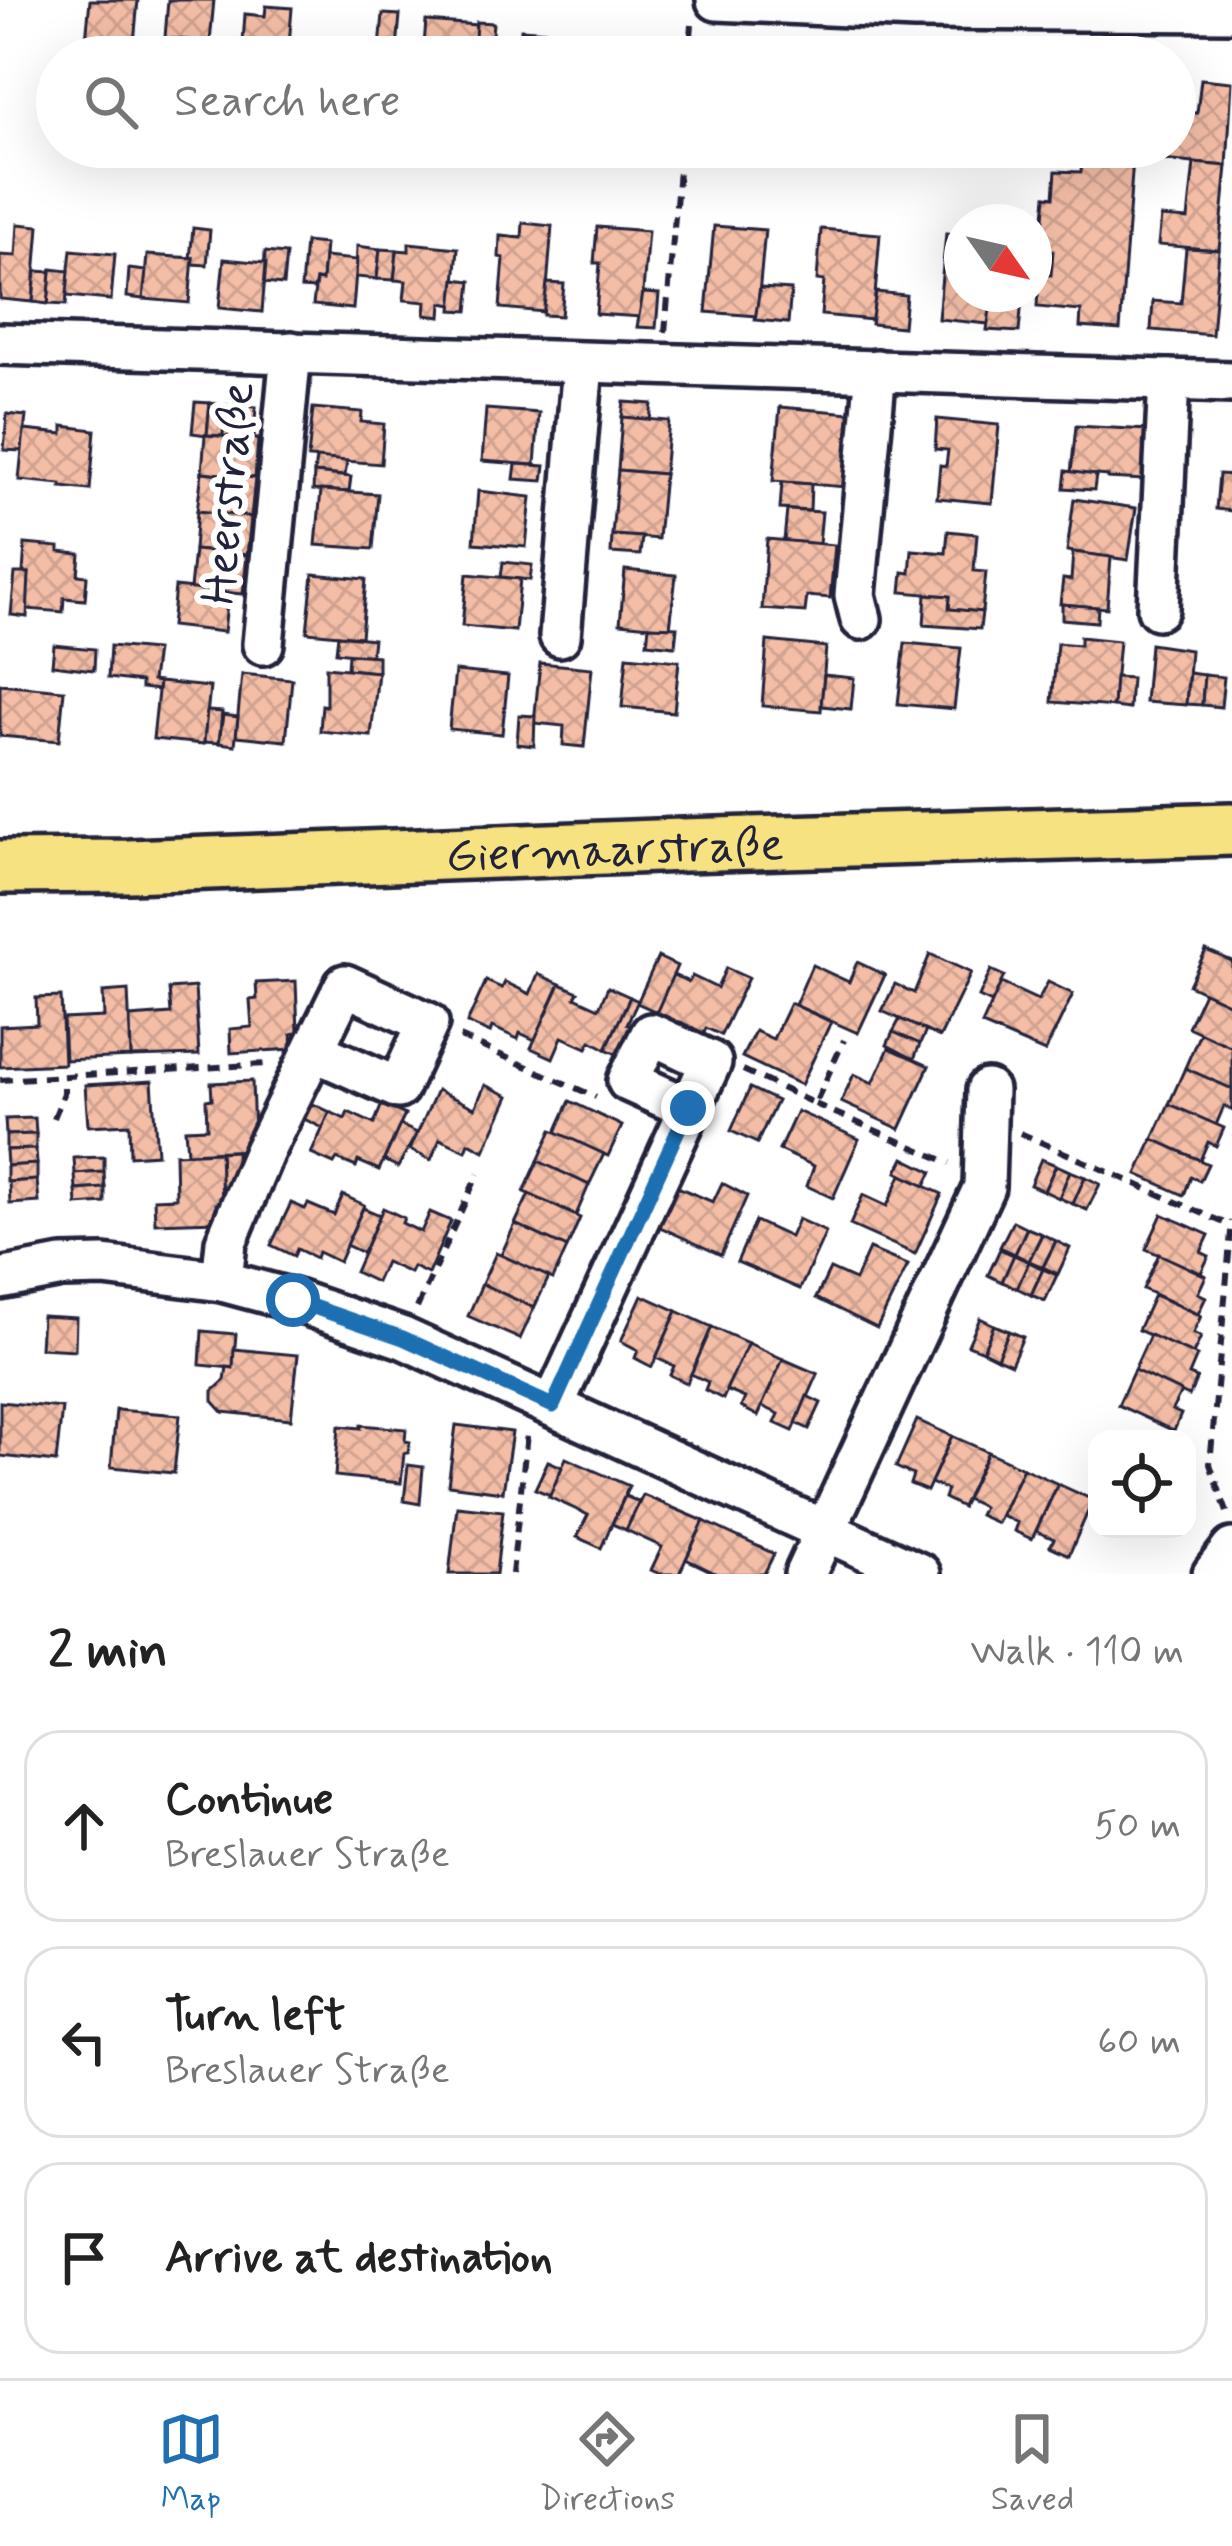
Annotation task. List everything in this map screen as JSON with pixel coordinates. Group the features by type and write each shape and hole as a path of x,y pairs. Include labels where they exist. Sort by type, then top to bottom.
{"main road":[{"name":"Giermaarstraße","path":"0,867 1232,829"}],"street":[{"path":"718,0 915,9 1232,11"},
{"name":"Heerstraße","path":"0,344 1232,382"},
{"name":"Heerstraße","path":"263,644 291,352"},
{"path":"560,636 583,364"},
{"path":"862,619 854,595 876,370"},
{"path":"1158,609 1169,380"},
{"path":"222,1281 226,1242 264,1151 345,985 428,1022 398,1088 309,1062"},
{"path":"546,1403 711,1061 651,1034 628,1082 688,1108"},
{"path":"805,1574 986,1179 987,1108"},
{"path":"0,1280 62,1267 104,1266 222,1281 293,1300 403,1338 920,1574"},
{"path":"1213,1574 1232,1549"}],"path":[{"path":"663,365 679,168"},
{"path":"428,1022 603,1100 628,1082"},
{"path":"814,1104 844,1040"},
{"path":"711,1061 726,1062 986,1179"},
{"path":"0,1080 309,1062"},
{"path":"54,1118 64,1094 64,1078"},
{"path":"987,1108 1021,1133 1231,1224 1210,1464 1232,1527"},
{"path":"403,1338 478,1174"},
{"path":"512,1574 528,1424 546,1403"}],"building":[{"path":"90,0 138,0 135,36 86,36"},
{"path":"168,0 214,0 211,36 165,36"},
{"path":"266,6 292,8 290,36 243,36 245,14 265,16"},
{"path":"383,14 400,15 398,36 381,36"},
{"path":"426,21 476,25 475,36 425,36"},
{"path":"476,22 493,23 492,36 475,36"},
{"path":"521,29 562,32 562,36 520,36"},
{"path":"1201,79 1232,82 1227,166 1196,163"},
{"path":"1196,163 1227,166 1219,250 1158,245 1161,217 1188,219"},
{"path":"1132,168 1120,330 1080,327 1081,311 1052,308 1052,204 1045,204 1046,196 1054,197 1056,171"},
{"path":"523,223 552,226 545,312 500,308 504,258 499,257 500,236 522,238"},
{"path":"18,224 39,226 33,302 0,299 0,255 16,256"},
{"path":"714,226 765,230 757,316 706,312"},
{"path":"597,227 648,231 641,317 596,314"},
{"path":"193,228 210,230 207,265 192,264 190,259"},
{"path":"821,229 880,234 873,320 821,315 824,281 817,280"},
{"path":"305,242 325,244 322,281 316,280 314,289 301,288"},
{"path":"409,243 458,248 453,305 442,303 441,317 425,315 426,302 404,300 406,281 394,280 397,250 409,251"},
{"path":"357,246 380,249 377,279 356,277"},
{"path":"1186,248 1219,250 1212,335 1151,330 1153,301 1181,303"},
{"path":"380,249 397,250 394,280 377,279"},
{"path":"71,250 115,254 111,300 66,296"},
{"path":"265,252 286,254 283,285 264,283"},
{"path":"944,254 944,312 990,312 989,324 938,319"},
{"path":"147,255 193,258 189,303 143,299"},
{"path":"324,257 357,260 353,309 313,305"},
{"path":"224,259 266,263 262,312 219,308"},
{"path":"51,269 69,271 66,305 48,304"},
{"path":"129,269 146,271 143,299 127,297"},
{"path":"36,271 51,272 48,304 33,302"},
{"path":"455,279 471,281 468,311 452,310"},
{"path":"547,283 564,284 561,316 543,315"},
{"path":"760,288 791,290 788,323 755,320"},
{"path":"876,292 906,295 903,327 871,324"},
{"path":"643,293 659,294 656,328 637,327"},
{"path":"990,312 1021,312 1019,332 987,330"},
{"path":"195,402 210,403 207,435 192,433"},
{"path":"624,402 652,404 650,420 622,417"},
{"path":"210,403 225,405 223,436 207,435"},
{"path":"225,405 241,406 237,437 223,436"},
{"path":"241,406 256,407 254,438 237,437"},
{"path":"780,407 852,413 845,487 773,481"},
{"path":"313,408 362,412 361,422 384,424 381,464 308,458"},
{"path":"486,409 539,413 535,465 482,461"},
{"path":"7,414 26,416 22,451 4,450"},
{"path":"622,417 669,421 664,474 618,470"},
{"path":"937,419 999,425 992,503 937,498 940,465 946,466 948,450 935,449"},
{"path":"63,426 95,430 90,490 19,480 24,430 63,434"},
{"path":"1076,426 1148,430 1144,480 1071,473"},
{"path":"205,435 258,439 255,478 202,472"},
{"path":"316,458 347,461 345,476 314,473"},
{"path":"516,464 545,466 543,481 514,479"},
{"path":"618,470 664,474 658,539 612,535"},
{"path":"1066,471 1096,475 1094,490 1064,488"},
{"path":"202,472 255,478 251,517 197,511"},
{"path":"314,473 351,477 349,492 313,490"},
{"path":"1219,474 1232,475 1232,511 1216,509"},
{"path":"782,482 811,484 810,511 780,509"},
{"path":"321,490 378,494 373,549 316,545"},
{"path":"478,491 531,497 526,547 474,543"},
{"path":"1074,499 1136,508 1128,560 1067,551"},
{"path":"787,510 822,512 819,544 784,541"},
{"path":"197,511 251,517 247,555 194,550"},
{"path":"948,531 977,534 974,571 986,572 982,612 949,609 950,596 901,592 903,572 910,573 912,550 946,553"},
{"path":"612,535 642,537 640,555 611,553"},
{"path":"767,539 835,545 830,598 807,596 805,612 762,609"},
{"path":"25,544 80,554 78,575 87,576 85,600 64,598 63,612 26,609"},
{"path":"194,550 247,555 243,594 190,589"},
{"path":"1073,552 1111,557 1107,608 1060,604 1063,579 1071,580"},
{"path":"503,562 532,565 530,580 501,577"},
{"path":"625,570 676,575 670,628 620,623"},
{"path":"15,573 29,573 27,617 11,615"},
{"path":"313,574 366,579 361,637 307,632"},
{"path":"467,574 520,579 515,631 462,626"},
{"path":"175,587 228,593 224,632 171,626"},
{"path":"926,594 950,596 949,609 982,612 980,629 924,625"},
{"path":"1062,604 1098,607 1097,622 1062,619"},
{"path":"649,626 677,627 675,646 647,643"},
{"path":"338,635 373,639 371,656 336,652"},
{"path":"1080,637 1119,641 1113,707 1052,702 1057,643 1080,645"},
{"path":"767,641 826,647 821,711 762,706"},
{"path":"905,643 961,648 954,709 898,704"},
{"path":"1150,644 1190,650 1186,705 1145,702"},
{"path":"54,645 95,649 94,670 52,665"},
{"path":"110,646 156,650 152,681 159,682 158,690 141,688 141,682 108,678"},
{"path":"348,654 378,656 378,672 347,669"},
{"path":"627,656 679,661 674,712 622,707"},
{"path":"540,663 592,668 584,747 563,745 564,726 534,723"},
{"path":"326,667 378,672 371,736 320,731 322,705 326,706"},
{"path":"455,671 508,676 502,734 449,729"},
{"path":"1189,673 1204,675 1202,705 1186,704"},
{"path":"242,674 292,679 286,741 236,736"},
{"path":"824,675 854,678 851,709 821,706"},
{"path":"1204,675 1224,677 1221,707 1202,705"},
{"path":"1115,677 1131,678 1129,709 1113,707"},
{"path":"159,682 210,687 204,744 153,739"},
{"path":"0,684 64,690 59,741 0,736"},
{"path":"207,711 222,712 219,743 204,742"},
{"path":"223,715 238,717 235,745 219,743"},
{"path":"519,715 535,716 534,746 517,744"},
{"path":"1206,950 1232,961 1232,1005 1189,985"},
{"path":"930,954 971,973 940,1037 882,1011 895,984 914,993"},
{"path":"658,957 677,966 657,1012 637,1003"},
{"path":"857,962 885,975 858,1033 795,1005 812,965 849,982"},
{"path":"726,968 748,978 721,1035 680,1022 677,1029 654,1018 673,975 689,982 692,976 717,988"},
{"path":"991,970 1004,976 992,1003 979,997"},
{"path":"538,974 560,984 535,1040 520,1033 518,1039 492,1027 490,1033 467,1023 486,981 502,988 505,982 530,994"},
{"path":"296,981 298,1032 292,1034 293,1049 231,1053 230,1029 252,1027 250,1000 257,999 256,983"},
{"path":"1048,982 1073,994 1045,1052 982,1025 1001,983 1038,1000"},
{"path":"560,984 599,1008 608,987 630,997 606,1049 591,1041 587,1048 562,1037 553,1058 531,1048"},
{"path":"195,987 199,1055 131,1057 130,1017 171,1014 169,989"},
{"path":"128,990 131,1057 65,1060 63,1019 104,1017 103,992"},
{"path":"1204,992 1232,1005 1232,1047 1188,1027"},
{"path":"61,997 64,1064 0,1067 0,1026 37,1024 36,998"},
{"path":"630,997 638,1001 627,1024 634,1028 621,1056 606,1049"},
{"path":"790,1003 831,1022 801,1085 742,1057 755,1031 773,1039"},
{"path":"900,1019 926,1031 920,1044 893,1032"},
{"path":"893,1032 920,1044 914,1059 887,1045"},
{"path":"1200,1033 1232,1047 1232,1089 1185,1068"},
{"path":"889,1048 929,1066 900,1129 841,1102 854,1074 873,1083"},
{"path":"1185,1068 1232,1089 1232,1110 1224,1106 1216,1125 1169,1104"},
{"path":"152,1081 157,1154 130,1156 129,1124 88,1126 85,1085"},
{"path":"252,1081 254,1134 248,1134 249,1150 187,1153 185,1129 207,1128 211,1083"},
{"path":"485,1085 509,1096 484,1151 469,1143 466,1151 440,1139 431,1160 410,1150 437,1090 475,1108"},
{"path":"750,1088 777,1101 757,1143 731,1131"},
{"path":"570,1101 622,1126 608,1156 556,1132"},
{"path":"309,1102 330,1112 323,1128 302,1118"},
{"path":"382,1104 405,1115 379,1170 358,1161 356,1167 337,1159 334,1164 311,1154 330,1112 345,1119 348,1112 374,1124"},
{"path":"1169,1104 1224,1128 1216,1146 1208,1142 1200,1160 1153,1139"},
{"path":"797,1111 859,1139 833,1198 807,1186 814,1166 779,1150"},
{"path":"35,1118 36,1134 6,1135 5,1119"},
{"path":"400,1125 417,1133 398,1167 384,1160"},
{"path":"552,1130 604,1154 589,1185 538,1161"},
{"path":"36,1134 36,1149 6,1150 6,1135"},
{"path":"1153,1139 1208,1164 1200,1181 1191,1177 1184,1195 1137,1174"},
{"path":"36,1149 37,1164 7,1166 6,1150"},
{"path":"236,1151 237,1186 221,1187 220,1152"},
{"path":"220,1152 222,1204 216,1204 217,1221 155,1223 154,1199 176,1198 175,1154"},
{"path":"104,1157 104,1172 75,1174 74,1158"},
{"path":"904,1158 932,1172 925,1186 897,1172"},
{"path":"1041,1159 1056,1165 1044,1191 1030,1185"},
{"path":"538,1161 589,1185 576,1215 524,1192"},
{"path":"37,1164 37,1180 7,1182 7,1166"},
{"path":"1056,1165 1070,1171 1059,1198 1044,1191"},
{"path":"1070,1171 1085,1177 1073,1204 1059,1198"},
{"path":"104,1172 105,1188 76,1190 75,1174"},
{"path":"901,1175 942,1194 915,1254 850,1225 863,1195 887,1206"},
{"path":"1085,1177 1100,1184 1087,1210 1073,1204"},
{"path":"37,1180 39,1202 10,1204 9,1182"},
{"path":"722,1183 747,1196 721,1255 658,1226 675,1186 713,1202"},
{"path":"105,1188 105,1203 77,1205 76,1190"},
{"path":"529,1194 580,1218 567,1248 515,1224"},
{"path":"343,1195 364,1205 339,1262 297,1249 294,1256 271,1245 291,1203 305,1209 308,1204 334,1215"},
{"path":"363,1208 380,1215 363,1253 346,1245"},
{"path":"383,1208 421,1232 430,1212 451,1221 428,1274 413,1267 410,1273 385,1262 376,1282 355,1272"},
{"path":"1162,1214 1209,1235 1201,1252 1209,1256 1201,1273 1146,1249"},
{"path":"798,1219 826,1232 800,1289 737,1262 755,1221 790,1237"},
{"path":"1013,1221 1027,1228 1015,1254 1000,1247"},
{"path":"515,1224 567,1248 553,1279 501,1255"},
{"path":"1027,1228 1042,1234 1029,1261 1015,1254"},
{"path":"1042,1234 1056,1241 1043,1267 1029,1261"},
{"path":"1056,1241 1070,1248 1058,1274 1043,1267"},
{"path":"869,1249 908,1265 877,1328 816,1298 830,1269 855,1280"},
{"path":"1000,1249 1014,1255 1002,1282 988,1275"},
{"path":"496,1253 549,1277 534,1308 482,1284"},
{"path":"1159,1254 1206,1276 1198,1293 1206,1297 1198,1314 1143,1289"},
{"path":"1014,1255 1029,1262 1017,1288 1002,1282"},
{"path":"1029,1262 1043,1269 1031,1295 1017,1288"},
{"path":"1043,1269 1057,1275 1045,1301 1031,1295"},
{"path":"482,1284 534,1308 520,1339 468,1316"},
{"path":"642,1295 677,1311 652,1367 635,1358 638,1350 621,1341"},
{"path":"1154,1295 1201,1316 1193,1333 1201,1337 1193,1354 1138,1330"},
{"path":"677,1311 712,1327 687,1383 670,1375 674,1366 656,1358"},
{"path":"42,1316 76,1318 75,1350 40,1348"},
{"path":"980,1318 994,1325 983,1351 968,1345"},
{"path":"994,1325 1009,1331 997,1358 983,1351"},
{"path":"712,1327 748,1343 723,1399 705,1390 708,1382 691,1374"},
{"path":"202,1331 236,1334 233,1368 200,1365"},
{"path":"1009,1331 1023,1337 1011,1364 997,1358"},
{"path":"1150,1335 1197,1356 1189,1375 1197,1378 1189,1396 1134,1370"},
{"path":"748,1343 783,1359 758,1416 741,1407 745,1398 726,1390"},
{"path":"234,1349 298,1355 291,1419 223,1412 213,1401 213,1391 225,1380 227,1367 233,1368"},
{"path":"783,1359 818,1374 793,1431 775,1423 779,1414 762,1406"},
{"path":"1134,1370 1181,1392 1172,1410 1181,1414 1174,1430 1118,1405"},
{"path":"807,1396 821,1403 809,1429 796,1423"},
{"path":"0,1402 62,1408 56,1462 0,1456"},
{"path":"116,1410 180,1415 174,1473 111,1467"},
{"path":"917,1420 952,1436 927,1491 910,1484 913,1475 896,1467"},
{"path":"456,1425 512,1432 503,1492 448,1485"},
{"path":"339,1426 406,1429 405,1441 410,1442 401,1483 335,1476"},
{"path":"952,1436 988,1452 962,1507 944,1498 947,1490 931,1483"},
{"path":"988,1452 1023,1468 997,1523 979,1515 983,1507 966,1499"},
{"path":"566,1458 629,1486 601,1548 577,1537 588,1515 549,1497"},
{"path":"548,1461 562,1467 550,1495 535,1489"},
{"path":"408,1465 423,1467 420,1504 404,1501"},
{"path":"1023,1468 1058,1484 1032,1539 1014,1531 1017,1523 1001,1515"},
{"path":"1058,1484 1088,1498 1088,1511 1069,1555 1050,1546 1054,1539 1036,1531"},
{"path":"643,1495 704,1521 679,1574 651,1570 662,1547 626,1530"},
{"path":"625,1496 639,1502 626,1530 612,1524"},
{"path":"457,1506 503,1511 496,1574 449,1574"},
{"path":"704,1521 774,1554 764,1574 717,1574 686,1559"}],"route":[{"path":"293,1300 403,1338 553,1406 688,1108"}]}
